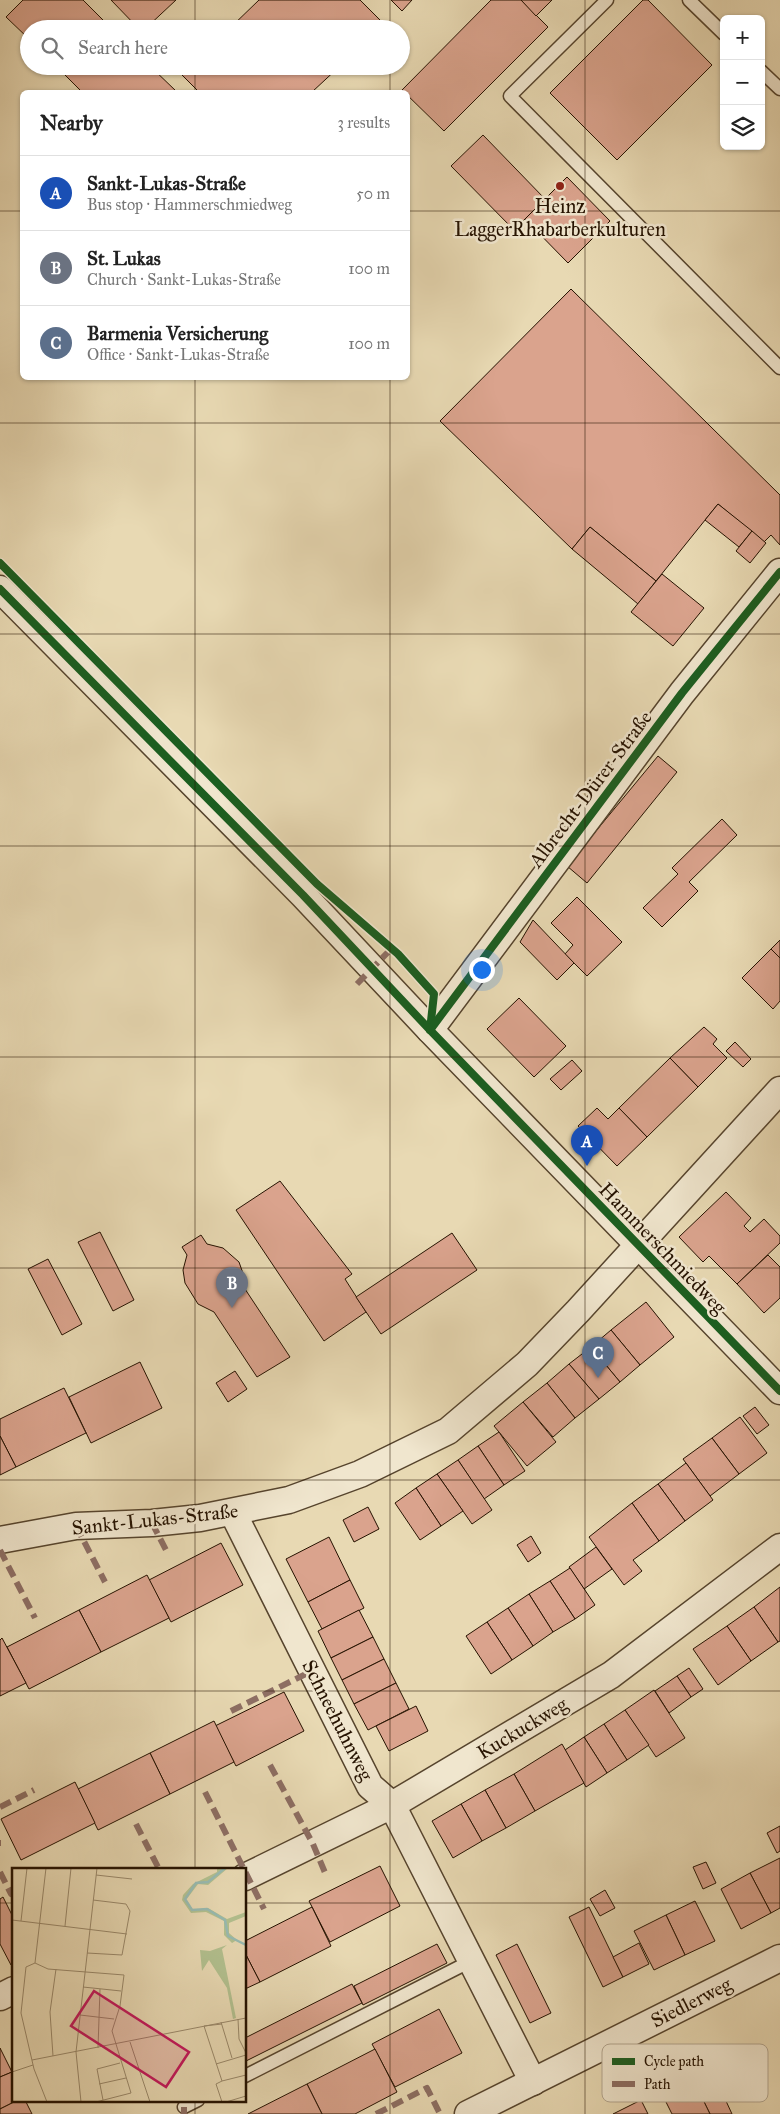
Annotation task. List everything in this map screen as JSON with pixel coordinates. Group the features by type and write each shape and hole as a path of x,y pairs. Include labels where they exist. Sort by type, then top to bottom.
{"street":[{"name":"Albrecht-Dürer-Straße","path":"430,1030 682,693 780,572"},
{"name":"Hammerschmiedweg","path":"0,589 303,895 430,1030 780,1392"},
{"name":"Sankt-Lukas-Straße","path":"0,1540 76,1526 152,1523 233,1513 289,1500 360,1474 448,1431 527,1364 640,1246 676,1203 780,1090"},
{"name":"Schneehuhnweg","path":"233,1513 370,1786 392,1805 533,2082"},
{"name":"Kuckuckweg","path":"246,1877 392,1805 611,1675 780,1546"},
{"name":"Siedlerweg","path":"609,2044 780,1958"},
{"path":"0,1997 12,1991"},
{"name":"Siedlerweg","path":"468,2114 602,2047"}],"lane":[{"path":"607,0 510,96 780,368"},
{"path":"689,0 720,30"},
{"path":"765,75 780,89"},
{"path":"246,2075 471,1961"},
{"path":"184,2107 194,2102"}],"building":[{"path":"23,0 83,0 103,20 20,20 20,30 6,17"},
{"path":"111,0 176,0 155,20 130,20"},
{"path":"259,0 360,0 380,20 238,20"},
{"path":"391,0 412,0 402,11"},
{"path":"491,0 521,0 548,27 444,131 410,98 410,90 402,90"},
{"path":"521,0 552,0 536,16"},
{"path":"643,0 648,0 712,65 617,160 550,93"},
{"path":"65,75 159,75 175,90 80,90"},
{"path":"182,75 330,75 314,90 197,90"},
{"path":"483,135 545,199 514,230 451,166"},
{"path":"567,177 610,221 568,263 525,219"},
{"path":"571,289 780,495 780,545 771,535 764,542 718,504 656,581 590,527 572,549 440,421"},
{"path":"718,504 752,531 739,547 705,520"},
{"path":"590,527 656,581 638,604 572,549"},
{"path":"752,531 766,543 750,563 736,551"},
{"path":"662,574 704,608 673,646 631,612"},
{"path":"658,756 677,772 587,883 567,866"},
{"path":"722,819 737,835 689,882 698,891 662,927 643,908 678,874 672,868"},
{"path":"577,897 622,942 587,976 565,954 573,945 551,923"},
{"path":"533,920 574,963 557,980 520,942"},
{"path":"780,940 780,958 771,949"},
{"path":"771,949 780,958 780,1001 773,1009 742,978"},
{"path":"519,998 566,1046 534,1077 487,1029"},
{"path":"704,1027 717,1039 713,1044 727,1058 698,1087 670,1058"},
{"path":"735,1042 751,1059 743,1067 726,1051"},
{"path":"670,1058 698,1087 647,1137 619,1108"},
{"path":"572,1060 582,1071 561,1090 550,1079"},
{"path":"597,1108 608,1119 619,1108 647,1137 617,1166 578,1126"},
{"path":"280,1181 352,1274 345,1279 366,1312 324,1341 236,1210"},
{"path":"726,1192 751,1218 744,1226 750,1232 764,1219 780,1236 780,1243 737,1284 709,1256 703,1262 679,1237"},
{"path":"100,1232 134,1300 113,1311 78,1242"},
{"path":"452,1233 477,1270 381,1334 356,1297"},
{"path":"201,1235 207,1244 223,1248 239,1262 246,1282 245,1289 290,1357 257,1377 214,1312 198,1304 185,1283 183,1270 187,1255 182,1247"},
{"path":"768,1255 780,1267 780,1298 764,1313 737,1284"},
{"path":"48,1259 82,1324 62,1335 28,1269"},
{"path":"646,1302 674,1337 640,1365 611,1330"},
{"path":"611,1330 640,1365 620,1382 591,1347"},
{"path":"591,1347 620,1382 599,1399 569,1364"},
{"path":"140,1362 162,1408 91,1443 69,1397"},
{"path":"569,1364 599,1399 575,1418 547,1383"},
{"path":"235,1371 247,1389 228,1402 216,1383"},
{"path":"547,1383 575,1418 553,1437 523,1402"},
{"path":"64,1388 86,1433 16,1467 0,1436 0,1419"},
{"path":"523,1402 556,1442 527,1466 494,1426"},
{"path":"755,1407 769,1425 757,1434 743,1416"},
{"path":"740,1417 767,1453 739,1474 712,1438"},
{"path":"499,1432 525,1471 504,1485 478,1446"},
{"path":"0,1436 16,1467 0,1475"},
{"path":"712,1438 739,1474 710,1496 683,1459"},
{"path":"478,1446 504,1485 484,1499 458,1460"},
{"path":"458,1460 492,1510 472,1524 437,1474"},
{"path":"686,1463 713,1500 685,1521 658,1484"},
{"path":"437,1474 463,1511 441,1526 416,1488"},
{"path":"658,1484 685,1521 659,1541 632,1503"},
{"path":"416,1488 441,1526 420,1540 395,1503"},
{"path":"632,1503 659,1541 633,1560 642,1571 624,1585 589,1537"},
{"path":"368,1507 379,1529 354,1542 343,1520"},
{"path":"531,1536 541,1553 528,1562 517,1545"},
{"path":"329,1537 350,1580 308,1602 286,1559"},
{"path":"221,1543 243,1585 171,1622 149,1580"},
{"path":"596,1547 612,1569 584,1589 569,1567"},
{"path":"570,1568 595,1605 575,1619 550,1581"},
{"path":"147,1575 169,1618 101,1652 79,1610"},
{"path":"350,1580 364,1608 322,1629 308,1602"},
{"path":"550,1581 575,1619 553,1632 529,1594"},
{"path":"780,1587 780,1641 778,1642 754,1607"},
{"path":"529,1594 553,1632 533,1646 508,1608"},
{"path":"754,1607 778,1642 751,1661 727,1626"},
{"path":"508,1608 533,1646 512,1660 487,1622"},
{"path":"79,1610 101,1652 29,1689 7,1647"},
{"path":"359,1610 373,1637 331,1658 318,1631"},
{"path":"487,1622 512,1660 491,1674 466,1636"},
{"path":"727,1626 751,1661 718,1685 693,1649"},
{"path":"373,1637 384,1659 342,1680 331,1658"},
{"path":"2,1638 26,1683 0,1696 0,1640"},
{"path":"384,1659 396,1683 354,1704 342,1680"},
{"path":"689,1668 703,1689 691,1697 677,1676"},
{"path":"677,1676 691,1697 669,1713 655,1691"},
{"path":"396,1683 409,1709 368,1730 354,1704"},
{"path":"654,1690 685,1738 656,1757 625,1710"},
{"path":"284,1692 304,1731 236,1766 215,1726"},
{"path":"416,1706 428,1731 389,1751 376,1726"},
{"path":"625,1710 649,1745 627,1760 604,1724"},
{"path":"214,1721 234,1762 170,1794 150,1753"},
{"path":"604,1724 627,1760 607,1773 584,1737"},
{"path":"584,1737 607,1773 586,1787 565,1750"},
{"path":"562,1744 584,1783 535,1811 514,1774"},
{"path":"150,1753 170,1794 98,1830 78,1789"},
{"path":"514,1774 535,1811 506,1828 485,1790"},
{"path":"75,1782 95,1823 21,1860 1,1819"},
{"path":"485,1790 506,1828 482,1841 461,1804"},
{"path":"461,1804 482,1841 453,1858 432,1821"},
{"path":"780,1826 780,1851 777,1853 767,1833"},
{"path":"780,1858 780,1908 771,1913 750,1873"},
{"path":"706,1862 716,1883 703,1889 693,1867"},
{"path":"380,1866 400,1906 330,1942 309,1901"},
{"path":"750,1873 771,1913 741,1929 721,1889"},
{"path":"605,1890 615,1908 600,1916 590,1899"},
{"path":"3,1897 12,1915 11,1965 0,1944 0,1899"},
{"path":"695,1901 715,1941 685,1955 666,1915"},
{"path":"312,1907 331,1946 260,1982 246,1955 246,1940"},
{"path":"589,1907 623,1977 603,1987 569,1917"},
{"path":"666,1915 685,1955 654,1970 634,1931"},
{"path":"639,1943 649,1964 623,1977 613,1957"},
{"path":"437,1944 447,1963 363,2005 354,1986"},
{"path":"517,1944 551,2013 530,2023 496,1955"},
{"path":"246,1955 260,1982 246,1989"},
{"path":"352,1984 362,2003 246,2061 246,2037"},
{"path":"439,2009 462,2053 395,2087 372,2044"},
{"path":"0,2048 12,2072 0,2077"},
{"path":"375,2049 397,2092 355,2114 322,2114 307,2084"},
{"path":"12,2072 12,2102 14,2102 0,2109 0,2077"},
{"path":"307,2084 322,2114 248,2114"},
{"path":"14,2102 26,2102 32,2114 0,2114 0,2109"},
{"path":"637,2102 642,2102 648,2114 613,2114"},
{"path":"666,2102 704,2102 710,2114 672,2114"},
{"path":"704,2102 726,2102 732,2114 710,2114"}],"marked path":[{"path":"357,984 392,948"},
{"path":"152,1523 167,1552"},
{"path":"76,1526 105,1582"},
{"path":"0,1550 35,1618"},
{"path":"231,1711 312,1671"},
{"path":"270,1765 313,1844 326,1875"},
{"path":"0,1807 34,1790"},
{"path":"205,1792 243,1868"},
{"path":"136,1824 158,1868"},
{"path":"0,1872 12,1893"},
{"path":"246,1873 264,1909"},
{"path":"376,2114 427,2088 440,2114"},
{"path":"184,2107 184,2114"}],"cycle path":[{"path":"0,563 317,884 398,954 434,994 430,1030"},
{"path":"430,1030 682,693 780,572"},
{"path":"0,589 303,895 430,1030 780,1391"}],"place":[{"name":"Heinz LaggerRhabarberkulturen","path":"560,186"},
{"name":"Sankt-Lukas-Straße","path":"587,1166"},
{"name":"St. Lukas","path":"232,1308"},
{"name":"Barmenia Versicherung","path":"598,1378"}]}
